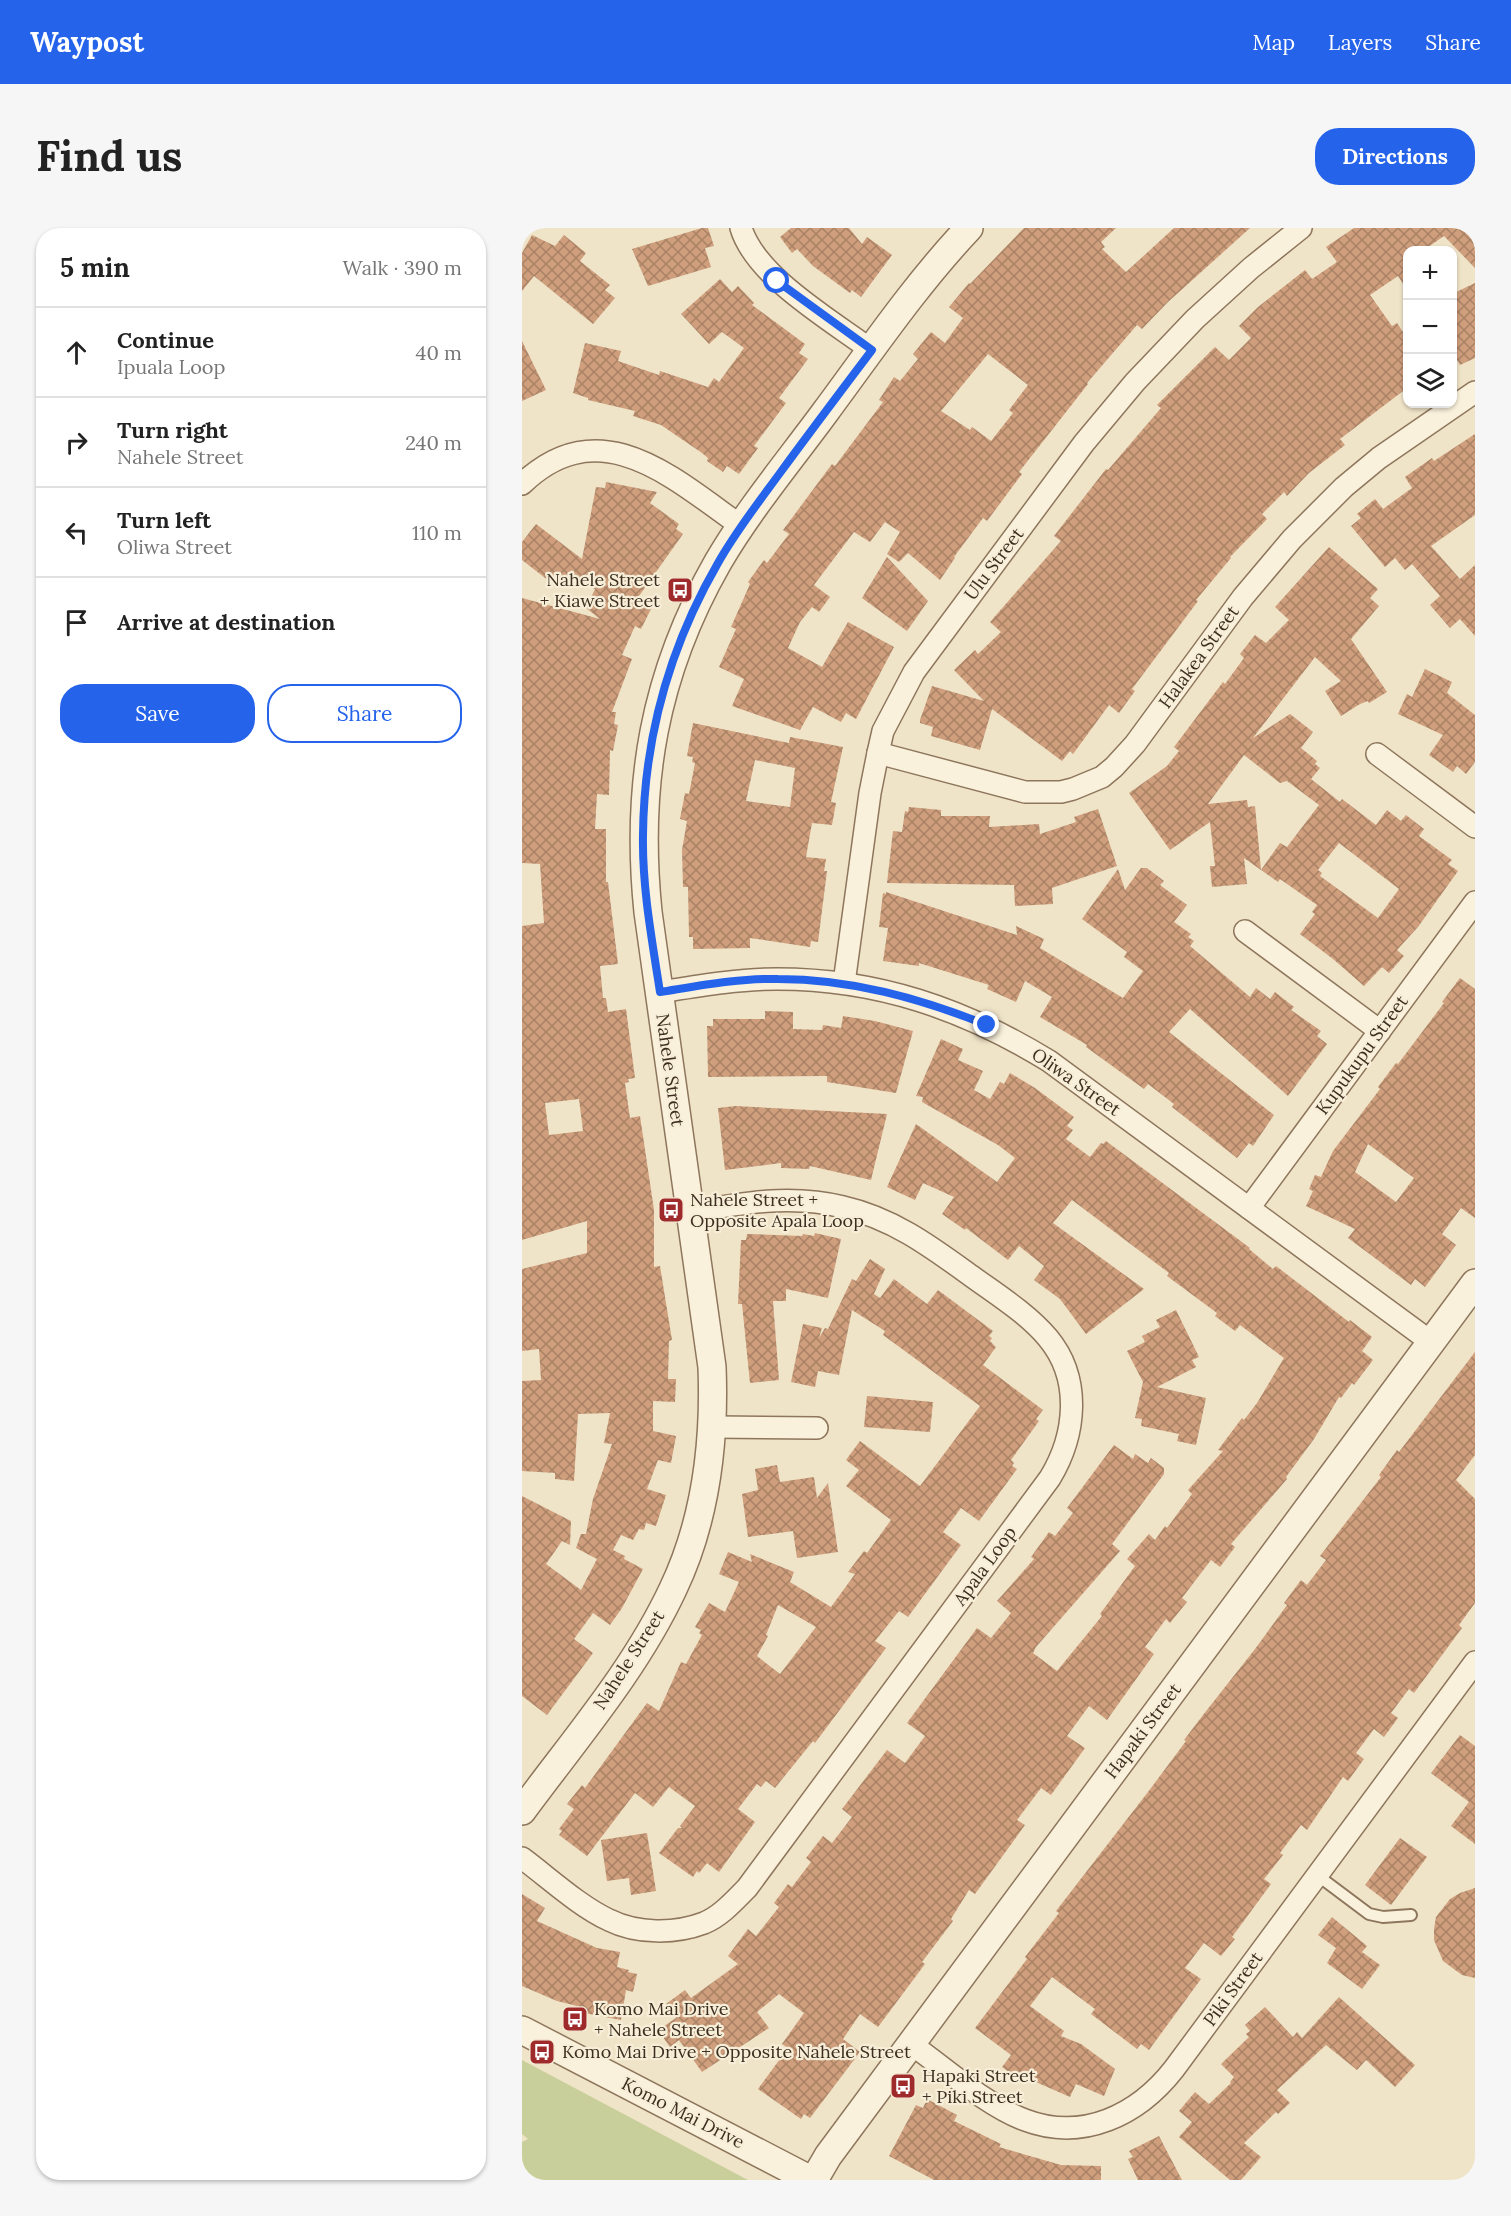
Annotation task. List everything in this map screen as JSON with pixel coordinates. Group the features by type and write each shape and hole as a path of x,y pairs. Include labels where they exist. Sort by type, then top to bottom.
{"street":[{"path":"741,228 750,250 777,281 872,350"},
{"name":"Nahele Street","path":"522,1811 646,1641 685,1562 697,1525 707,1479 713,1427 712,1367 648,912 643,835 653,734 669,671 686,625 719,561 741,526 921,284 969,228"},
{"name":"Ulu Street","path":"844,983 870,793 878,753 883,731 914,672 1084,443 1135,382 1195,319 1251,268 1301,228"},
{"name":"Halakea Street","path":"878,753 1025,792 1061,792 1102,777 1135,744 1243,597 1312,519 1378,458 1475,392"},
{"path":"522,484 547,464 578,452 610,452 630,456 660,469 741,526"},
{"path":"1377,754 1475,827"},
{"name":"Kupukupu Street","path":"1249,1208 1475,902"},
{"path":"1245,931 1380,1031"},
{"name":"Oliwa Street","path":"660,992 737,981 776,979 844,983 919,1000 987,1025 1049,1061 1431,1342"},
{"name":"Apala Loop","path":"522,1858 596,1913 610,1921 627,1926 647,1930 674,1931 705,1923 719,1914 747,1888 1036,1497 1061,1460 1067,1443 1072,1411 1071,1390 1059,1356 1048,1338 1021,1313 924,1241 873,1215 820,1202 765,1200 690,1212"},
{"name":"Hapaki Street","path":"813,2180 828,2156 1475,1283"},
{"path":"713,1427 817,1428"},
{"name":"Piki Street","path":"911,2044 1006,2111 1045,2126 1065,2128 1103,2122 1136,2107 1163,2083 1475,1662"},
{"name":"Komo Mai Drive","path":"522,2030 813,2180"}],"lane":[{"path":"1317,1875 1369,1914 1383,1917 1411,1915"}],"green space":[{"path":"522,2060 748,2180 522,2180 522,2142 528,2139 522,2134"}],"building":[{"path":"708,228 714,246 705,248 711,267 648,286 632,249"},
{"path":"791,228 849,228 862,244 867,237 892,255 861,297 852,290 850,293 813,266 797,249 792,253 780,237"},
{"path":"1024,228 1116,228 1101,242 1105,247 1102,249 1126,272 1174,228 1250,228 1168,302 1142,329 1137,325 1087,383 1019,472 1022,474 987,521 983,518 940,580 908,553 899,562 887,554 900,532 885,522 870,542 854,532 814,585 830,597 819,612 812,607 800,622 788,648 822,667 848,622 894,647 856,719 846,713 841,722 813,707 800,730 732,706 744,679 719,667 736,629 731,627 750,584 748,582 764,560 767,563 789,534 783,530 832,464 835,466 883,402 879,400 894,377 900,381 918,359 913,354 931,332 945,343 963,318 949,307","holes":["988,354 1028,385 1009,410 1013,413 991,441 972,427 970,430 941,411"]},
{"path":"1354,228 1475,228 1475,268 1457,249 1457,246 1454,246 1444,236 1430,246 1403,246 1403,284 1398,276 1370,295 1392,326 1397,323 1403,332 1403,391 1340,439 1345,445 1309,473 1287,496 1284,492 1262,514 1267,519 1230,557 1196,600 1198,601 1132,689 1135,691 1119,713 1109,705 1073,754 1070,751 1062,761 992,709 980,750 931,736 933,727 920,723 920,720 932,686 984,701 954,670 975,650 978,654 1001,632 990,622 1061,541 1054,536 1106,469 1108,470 1161,408 1157,405 1215,347 1229,360 1251,338 1239,326 1258,307 1305,270 1312,279 1337,262 1326,247"},
{"path":"532,235 555,246 564,235 586,253 580,261 610,285 605,290 615,298 593,324 534,276 522,291 522,253"},
{"path":"720,279 732,292 738,286 754,303 752,305 805,344 799,353 808,359 779,398 786,403 754,446 758,448 739,474 727,466 723,472 707,461 708,458 702,453 661,425 633,416 635,411 588,400 588,398 573,393 585,343 621,351 618,361 659,375 660,371 708,387 714,378 719,382 744,348 722,332 709,344 681,314"},
{"path":"1475,283 1475,358 1460,365 1457,360 1457,292"},
{"path":"522,341 546,390 522,401"},
{"path":"1475,434 1475,515 1431,546 1460,579 1475,565 1475,636 1460,619 1450,628 1430,605 1440,596 1412,564 1405,570 1395,558 1385,567 1351,526 1361,518 1357,514 1375,499 1383,509 1412,488 1405,477 1432,458 1434,461"},
{"path":"606,482 657,492 650,503 679,524 676,529 683,534 639,596 654,603 641,629 635,626 622,655 632,659 612,712 616,712 614,724 618,725 613,751 610,750 609,795 597,794 595,829 606,829 606,882 608,882 618,964 600,966 603,998 606,998 608,1012 626,1009 635,1078 628,1079 629,1082 625,1083 630,1118 640,1116 654,1210 654,1267 660,1266 672,1340 669,1341 668,1379 676,1379 675,1402 653,1401 653,1431 676,1436 671,1463 658,1460 647,1489 666,1495 656,1526 646,1523 644,1530 639,1529 633,1540 621,1535 613,1550 643,1569 610,1625 593,1613 574,1639 593,1653 547,1715 522,1696 522,1496 571,1521 570,1545 562,1541 546,1564 581,1590 597,1559 576,1548 581,1534 586,1534 593,1499 612,1444 604,1443 610,1413 578,1414 574,1481 555,1479 555,1473 522,1471 522,1381 541,1380 539,1349 522,1351 522,1269 587,1253 587,1221 522,1240 522,926 544,923 540,864 522,863 522,598 600,619 586,608 595,589 567,577 558,588 522,560 522,542 536,524 582,559 596,487 605,488","holes":["579,1099 583,1131 549,1135 545,1103"]},
{"path":"1329,547 1378,589 1370,598 1379,606 1351,639 1387,692 1369,703 1368,701 1360,704 1341,716 1325,691 1341,681 1315,657 1253,738 1290,714 1313,732 1301,748 1317,761 1315,764 1320,768 1311,779 1340,802 1342,799 1376,825 1387,810 1401,821 1406,815 1424,829 1419,836 1452,860 1448,864 1458,871 1418,927 1397,950 1404,956 1389,973 1382,967 1364,986 1300,934 1315,914 1312,912 1317,905 1280,879 1278,882 1244,858 1247,884 1212,887 1210,866 1215,866 1210,822 1170,850 1129,793 1167,766 1179,751 1174,747 1244,658 1240,654 1255,635 1266,643 1289,620 1275,607","holes":["1244,755 1280,783 1287,781 1319,805 1287,847 1280,843 1261,870 1255,806 1248,807 1247,800 1208,804","1339,843 1399,889 1378,918 1320,876 1322,873 1318,870"]},
{"path":"887,557 928,601 907,631 862,598"},
{"path":"1425,669 1452,682 1447,693 1475,715 1475,762 1466,774 1457,766 1453,772 1429,755 1443,735 1398,714 1407,694 1412,697"},
{"path":"693,723 789,743 790,737 843,747 831,802 836,803 832,825 812,823 806,857 826,859 824,871 827,871 818,942 811,941 810,947 750,938 750,948 693,949 693,937 689,937 688,887 683,887 682,850 687,821 680,819 685,793 689,794 695,763 692,762 693,757 687,756","holes":["755,760 795,768 790,807 746,801"]},
{"path":"909,807 941,810 941,816 990,816 989,827 1039,824 1040,834 1076,822 1074,817 1098,809 1117,866 1052,888 1053,904 1015,906 1014,885 887,883 893,831 902,832 905,811 908,812"},
{"path":"1141,868 1147,868 1164,881 1160,885 1187,905 1174,922 1191,934 1188,937 1194,941 1190,946 1250,997 1256,988 1270,999 1275,992 1294,1007 1291,1010 1321,1031 1317,1036 1327,1044 1288,1096 1190,1009 1169,1032 1274,1115 1253,1146 1249,1143 1237,1158 1172,1107 1174,1104 1148,1084 1144,1089 1086,1047 1087,1045 1040,1017 1052,997 1025,981 1016,1002 987,989 989,985 919,963 919,966 883,961 888,928 879,927 883,893 886,894 886,892 1017,935 1016,926 1044,939 1040,948 1123,998 1143,971 1124,957 1127,952 1082,919 1118,869 1125,890"},
{"path":"1460,978 1475,989 1475,1218 1461,1208 1442,1234 1456,1245 1425,1287 1415,1279 1411,1285 1348,1238 1355,1229 1306,1206 1313,1191 1309,1189 1315,1175 1321,1177 1333,1151 1380,1089 1378,1087 1396,1063 1398,1064 1444,1003 1442,1002","holes":["1368,1144 1414,1178 1396,1202 1355,1172"]},
{"path":"765,1011 793,1012 793,1029 822,1030 823,1025 841,1028 843,1016 875,1021 913,1031 896,1093 827,1082 827,1076 708,1077 707,1026 713,1026 713,1019 765,1019"},
{"path":"941,1039 963,1049 958,1060 983,1071 974,1090 990,1099 1000,1082 1004,1084 1010,1073 1035,1088 1074,1117 1067,1126 1073,1130 1066,1139 1090,1157 1101,1143 1106,1141 1250,1248 1273,1269 1276,1266 1372,1337 1362,1351 1373,1360 1354,1385 1352,1383 1341,1398 1339,1397 1314,1439 1286,1477 1287,1479 1231,1544 1235,1547 1220,1567 1211,1560 1182,1598 1187,1602 1170,1623 1166,1619 1145,1647 1154,1654 1107,1720 1089,1706 1067,1736 1085,1748 1051,1795 1041,1788 1017,1820 1025,1825 975,1894 969,1890 951,1919 953,1921 922,1962 925,1964 878,2027 860,2014 843,2039 860,2052 810,2118 804,2114 801,2119 758,2089 788,2048 782,2044 804,2013 779,1994 757,2012 769,2028 702,2072 679,2040 670,2047 658,2030 676,2018 666,2004 685,1990 691,1998 738,1964 728,1956 748,1929 756,1936 779,1907 774,1903 788,1884 792,1887 811,1862 806,1858 823,1836 832,1843 852,1817 842,1809 887,1750 905,1763 925,1736 907,1723 977,1628 991,1638 1011,1613 997,1601 1034,1559 1031,1557 1049,1532 1055,1536 1073,1513 1067,1508 1114,1445 1133,1459 1135,1454 1148,1463 1151,1458 1164,1468 1164,1474 1112,1544 1120,1551 1036,1647 1033,1653 1057,1671 1102,1616 1100,1614 1135,1566 1127,1559 1149,1534 1155,1540 1165,1526 1167,1528 1192,1494 1188,1490 1223,1451 1218,1450 1242,1418 1244,1420 1257,1403 1284,1358 1240,1325 1235,1331 1215,1316 1217,1313 1167,1276 1169,1273 1072,1200 1053,1223 1144,1289 1086,1334 1060,1299 1034,1280 1044,1266 1019,1246 1008,1260 966,1228 965,1230 942,1214 954,1197 923,1183 915,1200 887,1187 916,1124 997,1182 1015,1158 998,1145 922,1102 923,1097 916,1096"},
{"path":"735,1106 887,1114 871,1180 810,1166 809,1169 781,1168 781,1163 725,1170 718,1108"},
{"path":"815,1233 841,1239 828,1298 786,1289 786,1301 773,1301 779,1380 750,1383 742,1304 738,1304 741,1240 746,1240 747,1234 814,1236"},
{"path":"870,1259 885,1269 874,1294 880,1298 894,1279 927,1304 938,1290 993,1331 989,1336 992,1338 990,1341 996,1347 983,1365 1043,1410 1036,1419 1039,1421 1011,1460 1014,1463 1012,1466 1017,1469 979,1521 961,1508 943,1532 961,1545 908,1617 899,1611 875,1641 886,1648 815,1743 813,1741 775,1788 766,1781 761,1787 757,1784 738,1809 755,1822 719,1872 707,1863 693,1877 659,1853 678,1828 682,1828 680,1826 695,1806 669,1787 653,1807 635,1793 587,1856 559,1835 562,1831 559,1829 574,1809 567,1804 582,1785 585,1788 647,1703 659,1711 681,1662 686,1664 702,1635 699,1633 701,1630 695,1627 709,1603 725,1612 739,1582 719,1574 728,1552 752,1562 750,1554 794,1572 790,1582 831,1607 855,1574 848,1572 864,1551 867,1553 891,1520 846,1486 859,1470 846,1460 860,1441 920,1486 980,1406 883,1335 885,1331 852,1310 839,1375 818,1371 815,1387 791,1382 803,1324 822,1328 819,1338 825,1328 828,1329 852,1279 856,1281","holes":["778,1605 816,1627 780,1674 757,1656 768,1636 766,1635"]},
{"path":"1176,1310 1199,1357 1192,1360 1196,1367 1157,1387 1206,1398 1196,1445 1177,1441 1179,1434 1141,1426 1142,1419 1135,1418 1143,1382 1127,1351 1145,1342 1142,1336 1160,1327 1156,1320"},
{"path":"1475,1352 1475,1455 1456,1480 1475,1499 1475,1603 1459,1625 1462,1628 1414,1693 1409,1689 1391,1713 1398,1718 1384,1737 1374,1729 1356,1753 1364,1759 1348,1781 1343,1777 1307,1830 1301,1825 1280,1853 1283,1855 1264,1879 1271,1884 1232,1937 1235,1939 1221,1956 1204,1943 1185,1968 1201,1979 1149,2050 1141,2044 1137,2049 1091,2014 1095,2009 1052,1977 1030,2006 1064,2031 1061,2036 1081,2044 1115,2069 1104,2096 1076,2084 1070,2097 1029,2079 1025,2084 1002,2067 1011,2055 975,2028 1059,1913 1056,1911 1255,1649 1287,1605 1284,1603 1301,1580 1307,1585 1326,1560 1320,1556 1381,1477 1379,1475 1397,1450 1399,1452"},
{"path":"867,1396 933,1402 930,1432 864,1427"},
{"path":"777,1465 780,1482 814,1477 817,1498 828,1483 838,1552 797,1558 793,1531 748,1537 742,1494 758,1490 755,1469"},
{"path":"1460,1735 1475,1746 1475,1844 1451,1826 1469,1802 1431,1773"},
{"path":"647,1833 656,1891 631,1895 629,1878 607,1881 601,1840"},
{"path":"1400,1838 1427,1857 1391,1905 1365,1885"},
{"path":"1475,1888 1475,1978 1462,1975 1443,1961 1434,1940 1434,1929 1436,1917 1450,1899"},
{"path":"522,1894 545,1908 537,1921 597,1948 620,1952 617,1967 637,1974 633,1992 626,1990 621,2020 584,2013 585,2008 557,2001 522,1986"},
{"path":"1332,1917 1367,1946 1362,1952 1380,1965 1362,1989 1327,1963 1336,1948 1318,1935"},
{"path":"1339,1997 1415,2065 1395,2087 1366,2060 1357,2070 1326,2045 1277,2090 1290,2103 1278,2114 1276,2112 1244,2143 1261,2157 1241,2180 1230,2180 1179,2137 1192,2122 1179,2111 1195,2092 1209,2104 1231,2083 1234,2077 1221,2064 1249,2037 1246,2034 1250,2031 1245,2025 1265,2007 1293,2037 1297,2032 1302,2038"},
{"path":"927,2099 957,2115 954,2121 1001,2144 999,2147 1061,2165 1101,2166 1101,2180 934,2180 889,2156 916,2105 923,2108"},
{"path":"1159,2136 1182,2180 1138,2180 1128,2159 1133,2157 1129,2151"}],"place":[{"name":"Nahele Street + Kiawe Street","path":"680,590"},
{"name":"Nahele Street + Opposite Apala Loop","path":"671,1210"},
{"name":"Komo Mai Drive + Nahele Street","path":"575,2019"},
{"name":"Komo Mai Drive + Opposite Nahele Street","path":"542,2052"},
{"name":"Hapaki Street + Piki Street","path":"903,2086"}],"route":[{"path":"777,281 872,350 741,526 703,590 686,625 669,671 653,734 643,835 648,912 660,992 737,981 776,979 844,983 919,1000 987,1025"}]}
